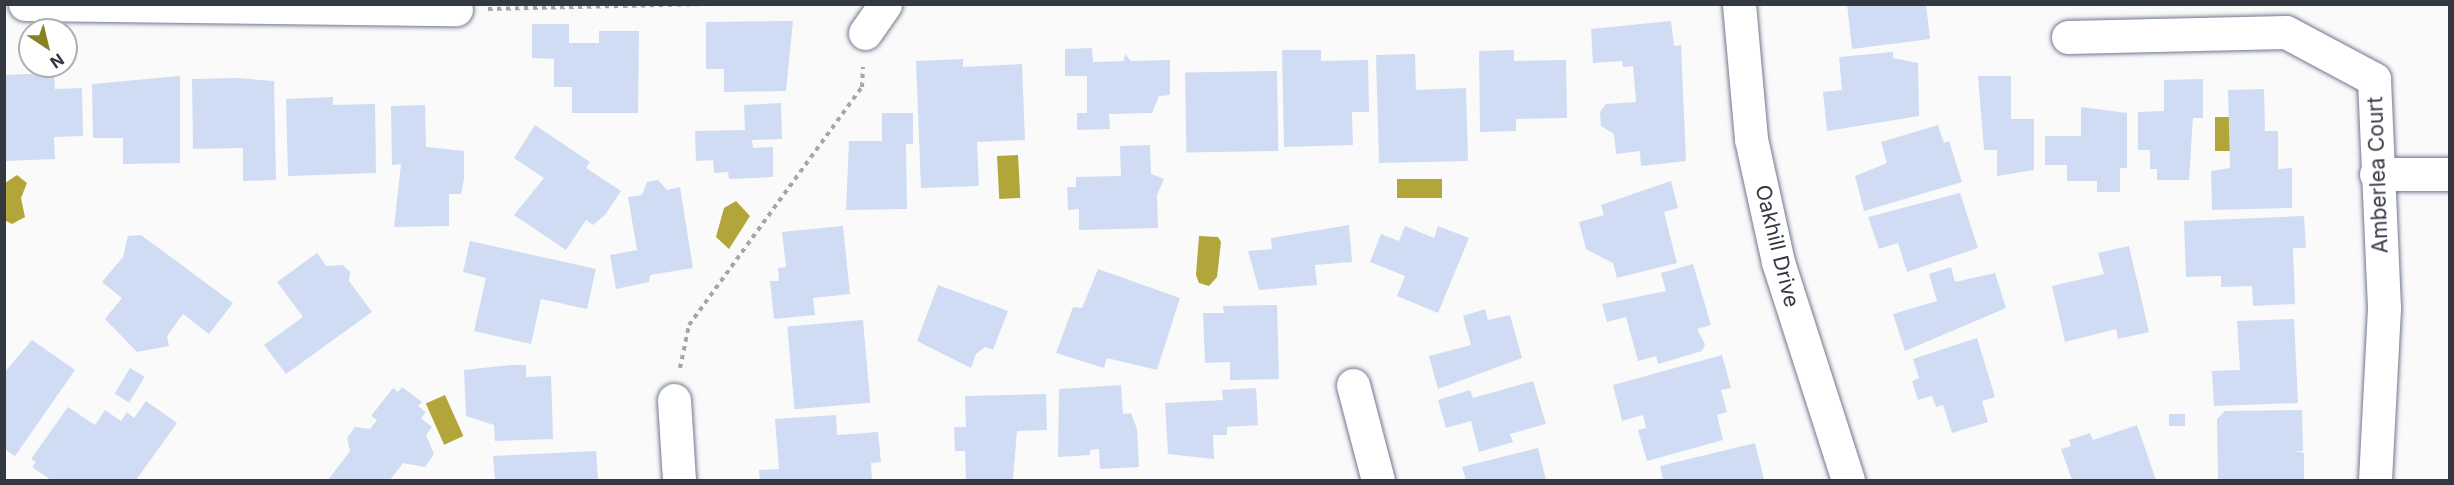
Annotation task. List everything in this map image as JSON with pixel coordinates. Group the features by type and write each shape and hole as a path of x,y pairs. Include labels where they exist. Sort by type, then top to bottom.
{"street":[{"path":"26,4 456,9"},
{"path":"865,33 885,4"},
{"name":"Oakhill Drive","path":"1739,4 1751,139 1778,262 1848,480"},
{"name":"Amberlea Court","path":"2068,37 2286,32 2318,44 2374,80 2376,174 2384,308 2375,480"},
{"path":"2376,174 2450,174"},
{"path":"1353,385 1378,480"},
{"path":"674,400 679,480"}],"path":[{"path":"456,9 709,4"},
{"path":"674,400 689,325 862,87 865,33"}],"shaded area":[{"path":"2215,117 2232,117 2232,151 2215,151"},
{"path":"1018,155 1020,198 999,199 997,156"},
{"path":"17,175 27,183 21,198 25,217 12,224 6,221 5,183"},
{"path":"1397,179 1442,179 1442,198 1397,198"},
{"path":"736,201 750,216 729,249 716,237 724,208"},
{"path":"1199,236 1218,237 1221,242 1217,277 1209,286 1199,283 1196,275"},
{"path":"445,395 463,436 444,445 426,404"}],"building":[{"path":"1847,4 1926,4 1930,39 1852,49"},
{"path":"793,21 786,91 724,92 724,69 706,69 706,22"},
{"path":"1671,21 1674,46 1681,45 1686,161 1641,166 1640,151 1616,154 1614,134 1601,126 1600,112 1606,104 1636,102 1633,66 1623,67 1622,61 1593,63 1591,29"},
{"path":"532,24 569,24 569,43 599,43 599,31 639,31 638,113 572,113 572,87 554,87 554,59 532,58"},
{"path":"1092,48 1093,62 1124,61 1125,54 1131,61 1170,60 1170,95 1159,96 1152,113 1109,114 1110,129 1077,130 1077,113 1087,113 1087,76 1065,76 1065,49"},
{"path":"1282,50 1321,50 1321,61 1368,60 1369,112 1352,112 1353,145 1284,147"},
{"path":"1514,50 1514,61 1566,60 1567,118 1516,119 1516,131 1480,132 1479,51"},
{"path":"1893,52 1893,58 1918,63 1919,116 1827,131 1823,92 1842,90 1839,57"},
{"path":"1415,54 1416,90 1466,88 1468,161 1379,163 1376,55"},
{"path":"963,59 963,67 1022,64 1025,140 977,142 979,186 921,188 916,61"},
{"path":"1277,71 1278,151 1186,153 1185,73"},
{"path":"18,74 18,78 54,78 55,89 82,88 83,136 54,137 55,159 5,161 5,75"},
{"path":"180,76 180,163 123,164 123,138 93,138 92,84"},
{"path":"1978,76 2011,76 2011,119 2034,119 2034,170 1997,176 1997,150 1984,150"},
{"path":"236,78 274,81 276,180 243,181 243,148 193,149 192,79"},
{"path":"2203,79 2203,118 2193,118 2189,180 2157,180 2157,169 2150,169 2150,150 2138,150 2138,112 2164,111 2164,80"},
{"path":"2264,89 2265,131 2278,131 2278,169 2292,168 2292,208 2212,210 2211,171 2230,168 2228,90"},
{"path":"333,97 333,105 375,104 376,173 288,176 286,99"},
{"path":"781,103 782,139 752,140 753,148 773,147 773,177 729,179 728,172 714,173 713,160 696,161 695,131 745,130 744,105"},
{"path":"425,105 426,147 464,151 464,179 461,194 449,194 449,226 394,227 401,164 392,165 391,106"},
{"path":"2081,107 2127,113 2127,168 2120,168 2120,192 2097,192 2097,181 2067,181 2067,165 2045,165 2045,136 2081,136"},
{"path":"882,113 913,113 913,144 906,144 907,209 846,210 849,141 882,141"},
{"path":"535,125 590,162 586,168 621,191 605,215 593,225 586,220 566,250 514,215 544,178 514,158"},
{"path":"1938,125 1944,143 1949,141 1962,182 1864,211 1855,176 1887,163 1881,142"},
{"path":"1150,145 1151,174 1164,179 1157,195 1158,228 1079,230 1079,209 1068,210 1067,187 1076,187 1076,177 1121,176 1120,146"},
{"path":"658,180 667,190 680,187 693,268 650,275 649,282 616,289 610,255 637,250 628,197 642,195 647,182"},
{"path":"1671,181 1678,208 1664,212 1677,263 1617,278 1613,263 1586,249 1579,222 1604,215 1601,205"},
{"path":"1960,193 1978,248 1907,272 1898,243 1879,249 1868,217"},
{"path":"2304,216 2306,248 2293,248 2295,304 2253,306 2252,286 2221,287 2221,276 2186,277 2184,221"},
{"path":"1349,225 1352,262 1315,265 1317,285 1259,290 1248,251 1272,249 1271,238"},
{"path":"843,226 850,294 813,298 815,315 774,319 770,281 779,281 778,268 786,267 782,232"},
{"path":"1405,226 1434,238 1438,226 1469,238 1438,313 1397,296 1405,276 1370,262 1381,234 1399,241"},
{"path":"141,235 233,303 209,334 183,314 167,336 169,346 137,352 105,319 122,298 102,282 123,257 128,236"},
{"path":"470,241 596,269 587,309 541,299 531,344 474,331 486,278 463,272"},
{"path":"2129,246 2149,332 2118,339 2116,329 2065,342 2052,286 2104,274 2098,253"},
{"path":"317,253 326,266 343,265 350,272 349,281 372,312 286,374 264,345 303,317 277,282"},
{"path":"1693,264 1711,325 1697,329 1705,344 1702,351 1658,364 1656,356 1638,361 1626,317 1607,322 1602,304 1666,291 1661,273"},
{"path":"1951,267 1955,282 1995,273 2006,308 1905,351 1893,314 1937,301 1929,274"},
{"path":"1098,269 1180,298 1157,370 1107,358 1104,368 1056,353 1073,307 1082,308"},
{"path":"938,285 1008,311 993,350 985,347 976,354 971,368 917,341"},
{"path":"1277,305 1279,379 1230,380 1230,362 1205,363 1203,313 1224,313 1223,306"},
{"path":"1485,309 1488,320 1510,315 1522,358 1438,389 1429,356 1471,345 1463,316"},
{"path":"2294,319 2298,403 2214,406 2212,371 2240,370 2237,321"},
{"path":"863,320 870,403 795,409 787,327"},
{"path":"1977,338 1995,397 1982,401 1988,422 1952,433 1943,405 1936,407 1932,396 1918,400 1912,381 1919,378 1913,359"},
{"path":"32,340 75,370 15,456 4,449 4,373"},
{"path":"1722,355 1731,388 1721,390 1727,412 1717,415 1723,440 1647,461 1638,430 1646,428 1643,415 1622,421 1613,385"},
{"path":"526,365 526,377 551,376 553,439 495,441 494,425 466,416 464,370"},
{"path":"130,368 145,377 129,402 115,394"},
{"path":"1533,381 1546,424 1510,434 1513,442 1479,452 1471,421 1446,428 1438,400 1470,390 1473,398"},
{"path":"1121,385 1123,414 1131,413 1137,429 1139,467 1100,469 1099,449 1090,450 1090,455 1058,457 1059,389"},
{"path":"402,387 422,402 418,406 426,412 421,418 432,427 426,435 434,454 425,467 403,463 390,480 328,480 350,451 347,438 355,427 370,429 377,420 371,416 393,388 398,392"},
{"path":"1256,388 1258,425 1227,427 1227,435 1213,435 1214,459 1168,454 1165,403 1223,400 1222,390"},
{"path":"1046,394 1047,430 1017,431 1013,479 966,480 965,451 955,451 954,427 966,427 965,396"},
{"path":"146,401 177,423 136,480 51,480 32,467 36,462 31,459 68,407 95,425 105,410 121,421 127,412 134,418"},
{"path":"2302,410 2303,451 2295,451 2304,453 2304,480 2218,480 2217,419 2225,411"},
{"path":"2169,414 2185,414 2185,426 2169,426"},
{"path":"836,415 837,435 878,432 881,462 871,463 872,480 760,480 759,470 779,469 775,419"},
{"path":"2137,425 2156,480 2072,480 2061,449 2071,446 2069,440 2090,433 2093,440"},
{"path":"1755,443 1764,479 1663,480 1660,466"},
{"path":"1538,448 1546,480 1466,480 1462,467"},
{"path":"596,451 598,480 495,480 493,456"}]}
